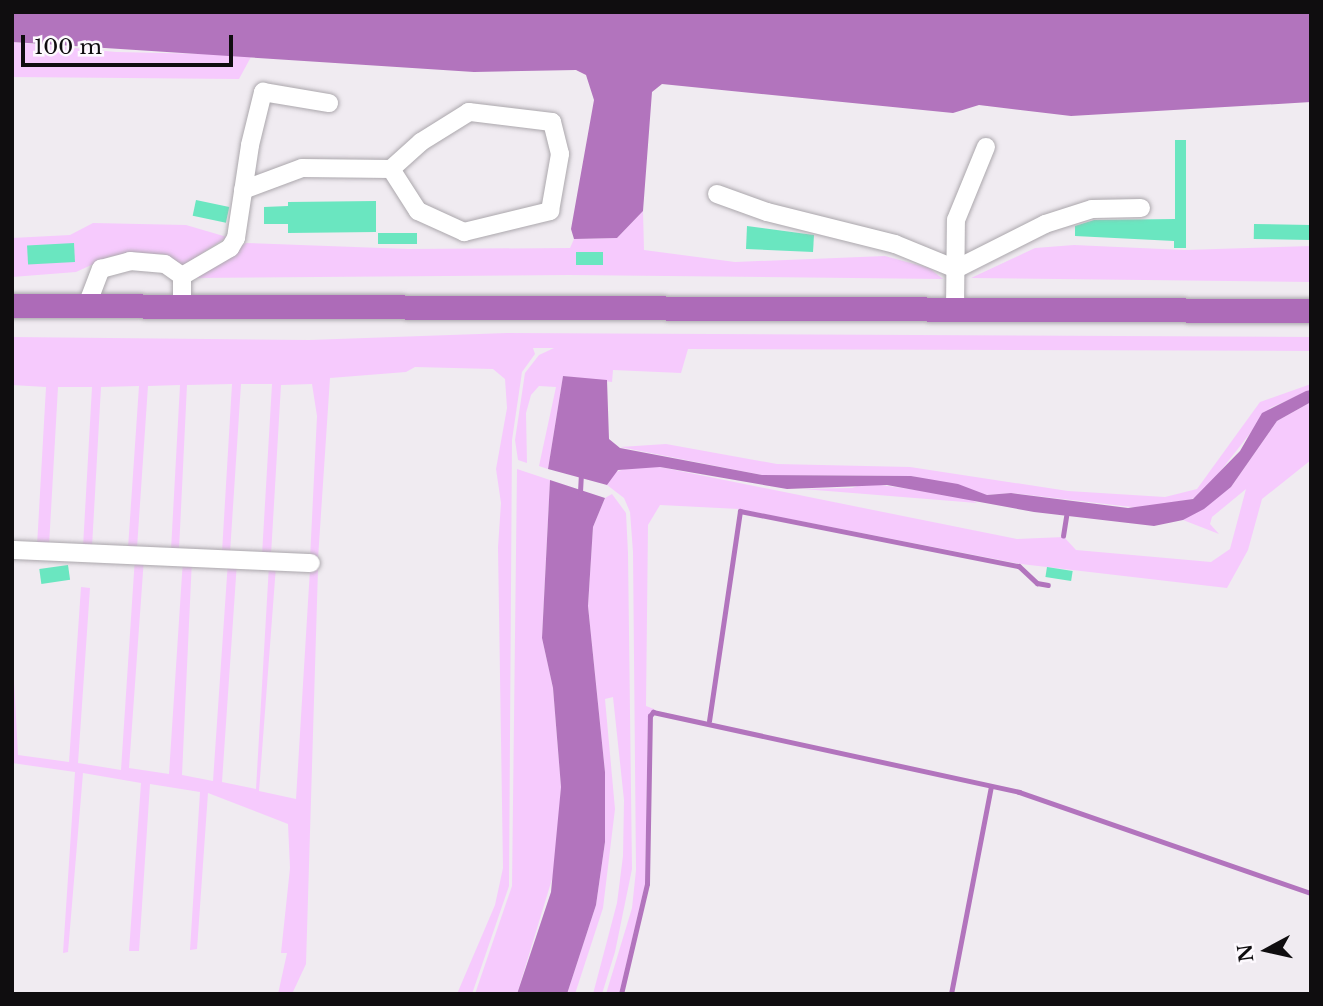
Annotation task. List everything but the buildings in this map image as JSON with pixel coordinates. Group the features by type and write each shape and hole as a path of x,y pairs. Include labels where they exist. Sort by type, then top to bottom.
{"highway":[{"path":"12,306 1311,311"}],"street":[{"path":"182,276 230,248 236,238 263,92 329,103"},
{"path":"243,190 302,169 391,169 421,142 469,112 552,122 560,154 550,211 464,232 418,211 391,169"},
{"path":"956,309 956,220 986,147"},
{"path":"718,194 767,212 895,244 956,268 1045,224 1093,209 1141,208"},
{"path":"87,306 101,269 130,261 165,264 182,276"},
{"path":"182,276 182,306"},
{"path":"12,550 311,563"}],"shaded area":[{"path":"12,12 1311,12 1311,102 1071,116 979,105 953,113 662,84 652,92 643,211 617,238 574,239 571,229 594,100 586,75 576,70 474,72 12,42"},
{"path":"12,42 116,52 252,55 239,79 12,77"},
{"path":"643,211 644,250 735,262 885,256 929,268 943,279 569,275 190,278 246,243 408,249 570,248 574,239 617,238","holes":["576,252 603,252 603,264 576,265"]},
{"path":"93,223 186,225 227,237 181,267 164,254 111,256 76,272 12,277 12,238 70,235"},
{"path":"1074,245 1184,250 1311,246 1311,282 971,278 1035,248"},
{"path":"507,333 1311,337 1311,351 688,349 681,373 613,370 612,382 563,376 548,469 539,466 556,387 539,386 531,395 526,413 527,463 518,460 515,440 525,373 539,355 554,348 533,348 535,354 522,372 512,440 509,886 472,994 457,994 495,905 503,868 498,547 501,503 496,469 507,408 505,379 493,369 415,367 406,372 330,378 318,559 310,559 317,416 312,384 281,385 271,555 262,555 272,384 241,384 230,553 222,552 232,384 187,385 179,550 171,550 180,385 148,386 137,548 128,548 139,386 101,387 92,547 83,547 92,387 58,387 49,546 37,546 46,387 12,385 12,337 309,340"},
{"path":"563,376 607,380 609,439 620,448 762,475 911,476 958,484 987,495 1011,493 1128,508 1193,499 1240,451 1262,413 1311,390 1311,402 1277,421 1231,487 1204,509 1183,520 1154,526 1034,512 887,485 787,489 660,467 618,470 607,485 548,469"},
{"path":"1311,384 1311,390 1270,408 1204,492 1192,499 1140,508 1011,493 987,495 911,476 762,475 620,447 666,444 777,464 910,467 1068,491 1165,497 1197,489 1260,402"},
{"path":"1311,402 1311,460 1262,499 1248,550 1227,588 1021,564 739,509 660,505 648,525 646,706 654,709 648,715 645,884 619,994 606,994 632,908 636,870 633,552 630,512 624,498 607,485 612,473 635,466 660,467 1017,539 1064,537 1076,550 1211,562 1230,549 1246,489 1212,517 1210,524 1219,534 1183,520 1231,487 1277,421"},
{"path":"517,469 550,480 542,638 553,688 561,787 556,866 517,994 475,994 512,886"},
{"path":"550,480 605,498 593,527 588,606 605,772 605,842 596,905 567,994 517,994 551,892 561,787 553,688 542,638"},
{"path":"866,483 967,497 977,503 803,489 852,488"},
{"path":"612,494 626,513 632,869 615,952 602,994 593,994 617,903 623,856 624,800 613,697 605,699 615,809 603,908 575,994 567,994 596,905 605,842 605,772 588,606 593,527 605,498"},
{"path":"135,557 144,558 129,768 169,774 183,559 192,559 182,775 213,781 228,561 237,562 222,782 256,789 269,565 276,566 259,791 296,799 310,569 318,569 306,964 292,994 278,994 287,953 281,953 290,868 288,824 208,793 197,949 190,950 200,792 150,784 139,951 129,951 141,783 83,773 68,952 63,953 75,772 12,763 12,642 18,755 69,762 81,587 90,588 78,763 121,770"}],"waterway":[{"path":"580,492 581,473"},
{"path":"709,721 740,511 1019,566 1037,583 1048,585"},
{"path":"1063,536 1066,516"},
{"path":"621,994 647,884 650,716 653,712 1019,792 1311,893"},
{"path":"951,994 991,787"}]}
